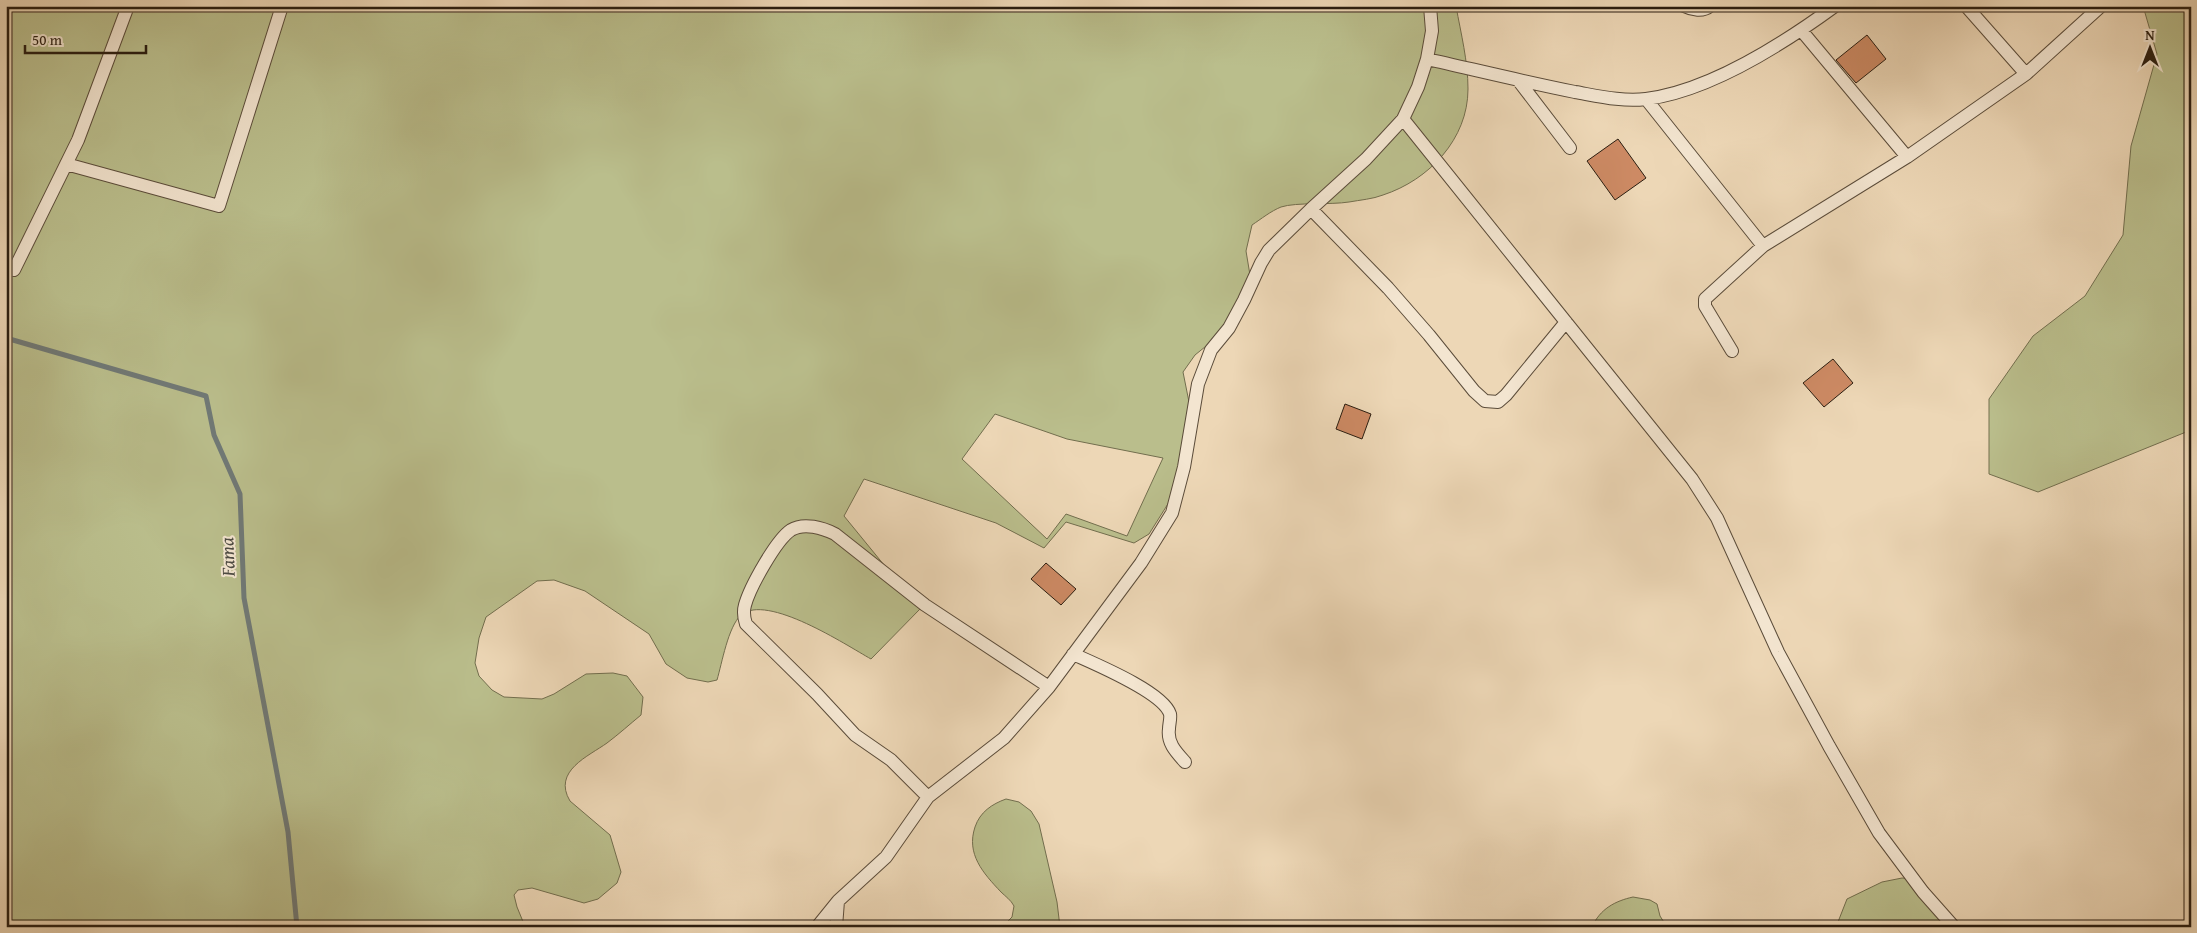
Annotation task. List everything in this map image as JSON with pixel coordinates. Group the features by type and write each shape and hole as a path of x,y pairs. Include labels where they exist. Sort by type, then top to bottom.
{"street":[{"path":"14,270 78,140 128,6"},
{"path":"66,164 219,206 282,6"},
{"path":"817,927 838,901 886,857 928,797 1004,738 1049,687 1141,563 1172,513 1184,468 1198,384 1212,350 1229,328 1269,250 1366,159 1403,119 1418,87 1427,59 1432,31 1430,6"},
{"path":"1684,6 1692,10 1706,10 1710,6"},
{"path":"1427,59 1518,80 1612,98 1646,99 1688,89 1740,66 1801,30 1835,6"},
{"path":"1966,6 2026,74"},
{"path":"1732,351 1705,306 1705,299 1763,246 1908,158 2026,74 2101,6"},
{"path":"1801,30 1908,158"},
{"path":"1518,80 1570,148"},
{"path":"1646,99 1763,246"},
{"path":"1403,119 1692,479 1712,510 1778,652 1874,824 1923,892 1954,927"},
{"path":"1311,209 1388,288 1474,391 1485,401 1498,402 1506,395 1566,322"},
{"path":"928,797 891,760 855,735 817,694 746,624 743,615 744,605 759,573 781,540 792,529 824,528 835,534 926,605 1049,687"},
{"path":"1073,654 1122,678 1165,704 1171,716 1168,735 1171,746 1185,762"},
{"path":"836,927 838,901"}],"green space":[{"path":"6,6 1456,6 1466,58 1468,89 1461,125 1443,155 1416,179 1383,195 1342,203 1287,205 1252,225 1246,251 1250,275 1241,303 1216,338 1195,355 1183,372 1192,417 1183,480 1149,534 1134,543 1066,522 1044,548 996,523 864,479 844,516 920,609 871,659 826,633 787,616 769,611 753,610 741,615 736,621 729,636 717,680 708,682 687,678 666,664 649,634 585,591 554,580 537,581 486,617 479,638 475,663 479,676 492,690 504,697 542,699 554,694 586,674 613,673 627,676 643,697 641,715 575,766 569,773 566,781 566,790 570,801 610,835 621,872 617,883 598,899 584,903 532,888 518,890 514,895 524,924 523,927 6,927","holes":["995,414 1067,439 1163,458 1127,536 1066,514 1047,539 962,459"]},
{"path":"2143,6 2191,6 2191,430 2038,492 1989,474 1989,399 2033,336 2085,296 2123,235 2131,146 2157,54"},
{"path":"1006,799 1019,802 1031,811 1039,824 1057,902 1060,927 1002,927 1012,917 1014,906 982,870 975,854 973,837 977,822 983,813 991,806"},
{"path":"1902,878 1916,879 1948,927 1836,927 1847,899 1882,882"},
{"path":"1633,897 1650,900 1657,904 1660,916 1667,927 1592,927 1599,915 1609,907"}],"building":[{"path":"1867,35 1886,59 1856,83 1836,60"},
{"path":"1618,139 1646,178 1615,200 1587,161"},
{"path":"1833,359 1853,383 1824,407 1803,383"},
{"path":"1345,404 1371,414 1362,439 1336,429"},
{"path":"1046,563 1076,589 1061,605 1031,579"}],"waterway":[{"name":"Fama","path":"6,338 206,396 214,435 240,494 244,598 288,832 297,927"}]}
